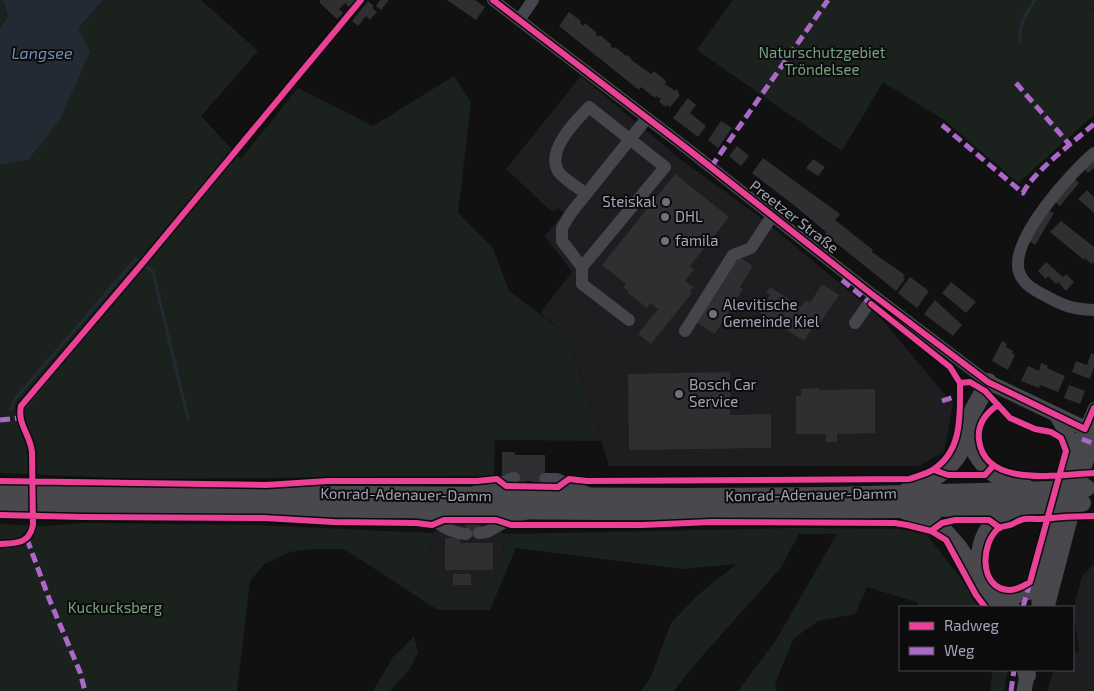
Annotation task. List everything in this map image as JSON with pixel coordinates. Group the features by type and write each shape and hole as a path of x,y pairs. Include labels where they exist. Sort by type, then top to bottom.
{"highway":[{"path":"988,382 968,422 966,437 957,456 941,474 897,502 944,530 954,540 978,575 992,600 1008,606"},
{"path":"966,437 979,459 990,471 1002,479 1045,495 1089,495"},
{"name":"Konrad-Adenauer-Damm","path":"0,490 460,496 727,497 897,502"},
{"path":"978,575 979,549 988,530 994,523 1006,515 1045,495"},
{"name":"Konrad-Adenauer-Damm","path":"0,506 729,512 1045,495"},
{"path":"992,600 1028,591 1044,573"}],"main road":[{"name":"Preetzer Straße","path":"988,382 1091,434"},
{"path":"1057,416 1072,443 1076,456"},
{"path":"1039,606 1054,528 1076,456 1091,434"},
{"path":"1047,606 1091,434"}],"street":[{"name":"Preetzer Straße","path":"492,0 988,382"},
{"path":"519,20 533,0"},
{"path":"582,267 665,167 589,107 572,125 556,152 558,172 586,194"},
{"path":"629,320 582,284 582,267 562,241 562,228 571,213 647,118"},
{"path":"1094,153 1046,204 1024,242 1018,257 1019,272 1025,284 1065,306 1074,309 1094,310"},
{"path":"685,331 733,255 751,248 772,216"},
{"path":"855,323 874,296"},
{"path":"1091,434 1094,408"},
{"path":"460,496 514,478"},
{"path":"545,479 557,479 584,490 594,497"},
{"path":"404,509 437,523 448,531 466,534"},
{"path":"480,533 487,532 510,519 536,511"}],"shaded area":[{"path":"581,76 679,158 761,218 879,316 953,404 944,452 919,466 609,466 568,335 540,313 572,272 545,236 564,212 558,208 552,212 506,169"},
{"path":"446,523 494,523 504,534 503,564 486,589 450,590 426,572 433,533"},
{"path":"1094,564 1094,691 1047,691 1054,671 1074,671 1074,654 1079,651 1074,607 1082,576"}],"green space":[{"path":"0,0 3,0 8,17 0,28"},
{"path":"103,0 201,0 258,51 201,116 241,159 298,88 373,126 454,76 471,102 458,213 493,248 509,291 568,335 601,441 495,440 494,476 142,479 0,473 0,165 28,160 78,29"},
{"name":"Naturschutzgebiet Tröndelsee","path":"733,0 1094,0 1094,8 1087,10 1094,9 1094,115 1018,183 944,120 883,82 842,151 697,50"},
{"name":"Kuckucksberg","path":"82,523 255,525 433,533 426,572 450,590 486,589 503,564 504,534 796,528 900,529 927,535 982,606 918,606 919,603 867,587 855,614 818,621 793,639 775,684 777,691 738,691 776,640 837,534 799,534 780,569 694,665 674,691 641,691 651,677 671,623 698,595 736,564 682,569 516,548 490,610 438,610 344,549 312,549 290,552 264,564 250,581 237,691 0,691 0,524 45,526"},
{"path":"414,637 418,652 409,670 390,691 373,691 393,657"},
{"path":"993,671 1008,671 1004,691 990,691"}],"water":[{"name":"Langsee","path":"3,0 103,0 78,29 90,52 60,119 28,160 0,165 0,28 8,17"}],"building":[{"path":"320,0 358,0 350,8 345,3 339,9 343,13 337,19 320,3"},
{"path":"380,0 389,0 381,10 376,6"},
{"path":"447,0 475,0 485,7 476,20"},
{"path":"368,1 377,12 370,20 366,16 358,26 352,21"},
{"path":"569,12 581,21 580,23 583,26 585,23 597,33 595,34 598,37 600,35 614,49 615,47 627,55 651,74 654,71 666,81 665,84 675,91 676,89 680,95 670,107 667,105 666,107 659,102 661,99 656,96 655,98 641,87 639,90 559,26"},
{"path":"688,98 696,105 690,113 706,126 698,137 673,118"},
{"path":"721,121 732,128 718,148 708,140"},
{"path":"737,146 749,156 741,166 729,156"},
{"path":"763,158 840,214 835,220 873,250 872,252 905,275 903,277 905,279 896,291 825,234 826,232 795,206 752,173"},
{"path":"813,159 825,167 818,176 806,168"},
{"path":"1094,159 1094,168 1088,173 1083,168"},
{"name":"famila","path":"675,174 729,217 690,266 694,270 685,281 693,287 690,292 692,293 651,344 638,334 658,309 650,303 647,308 628,293 624,287 626,284 602,265"},
{"path":"1074,179 1079,183 1060,206 1055,202"},
{"path":"1087,190 1094,197 1094,213 1078,199"},
{"path":"1048,210 1054,213 1035,245 1029,241"},
{"path":"1061,221 1094,247 1094,264 1093,262 1091,264 1085,258 1084,260 1050,232"},
{"path":"739,257 753,266 740,287 743,289 715,334 696,322"},
{"path":"1046,262 1063,277 1066,274 1074,282 1066,291 1058,282 1056,284 1048,276 1046,279 1038,271"},
{"path":"910,277 929,291 917,308 898,293"},
{"path":"951,282 976,302 966,313 942,293"},
{"path":"822,284 839,295 820,323 817,321 804,341 759,312 770,295 766,293 770,287 801,307 806,300 810,303"},
{"path":"935,300 962,325 953,336 924,314"},
{"path":"1002,341 1007,344 1006,347 1013,351 1012,353 1015,355 1008,370 992,361"},
{"path":"1091,353 1094,354 1094,367 1090,379 1072,372 1076,361 1087,365"},
{"path":"1041,363 1048,366 1047,368 1065,376 1058,392 1040,385 1039,388 1021,381 1028,366 1039,371"},
{"name":"Bosch Car Service","path":"730,372 730,415 771,414 771,448 629,450 628,374"},
{"path":"1069,385 1085,391 1080,404 1064,398"},
{"path":"819,388 819,390 875,389 875,433 837,434 837,442 826,442 826,434 796,434 796,396 801,396 801,389"},
{"path":"502,452 515,452 515,455 545,455 545,481 514,481 514,476 502,475"},
{"path":"466,523 480,524 479,537 466,537"},
{"path":"445,538 460,538 460,543 493,543 493,570 445,570"},
{"path":"453,574 471,574 471,585 453,585"}],"waterway":[{"path":"1020,42 1022,25 1035,0"},
{"path":"26,407 163,241"},
{"path":"11,409 15,399 136,259 153,272 188,419"}],"tunnel":[{"path":"514,478 545,479"}],"marked path":[{"path":"711,167 828,0"},
{"path":"1016,83 1070,145"},
{"path":"942,125 1023,193 1035,176 1094,124"},
{"path":"842,280 875,307"},
{"path":"942,401 960,395"},
{"path":"0,420 19,418"},
{"path":"1082,439 1092,443"},
{"path":"27,539 50,601 80,672 85,691"},
{"path":"1023,606 1030,582"},
{"path":"1011,691 1014,671"}],"cycle path":[{"path":"0,544 17,543 25,539 29,536 33,525 32,452 22,424 21,406 361,0"},
{"path":"493,0 988,382 1085,429 1094,408"},
{"path":"871,304 950,367 960,383 970,382 985,391 1010,418 1035,429 1051,432 1061,438 1066,451 1030,582 1018,589 1009,590 999,588 992,582 988,574 986,554 988,544 999,528 1025,519 1040,519 1047,518 1054,518 1094,516"},
{"path":"0,481 266,485 328,481 477,481 497,479 506,486 558,487 569,479 587,481 909,479 934,469 950,452 958,430 960,383"},
{"path":"998,405 983,419 979,429 979,440 984,456 995,466 1009,472 1026,475 1044,476 1094,473"},
{"path":"934,470 948,475 985,475 993,466"},
{"path":"0,515 264,518 432,525 444,520 496,520 511,525 642,525 711,522 895,523 931,531 946,540 976,595 984,606"},
{"path":"931,531 942,523 955,520 989,520 1000,528"}],"place":[{"name":"Steiskal","path":"666,202"},
{"name":"DHL","path":"665,217"},
{"name":"famila","path":"665,241"},
{"name":"Alevitische Gemeinde Kiel","path":"713,314"},
{"name":"Bosch Car Service","path":"679,394"}]}
